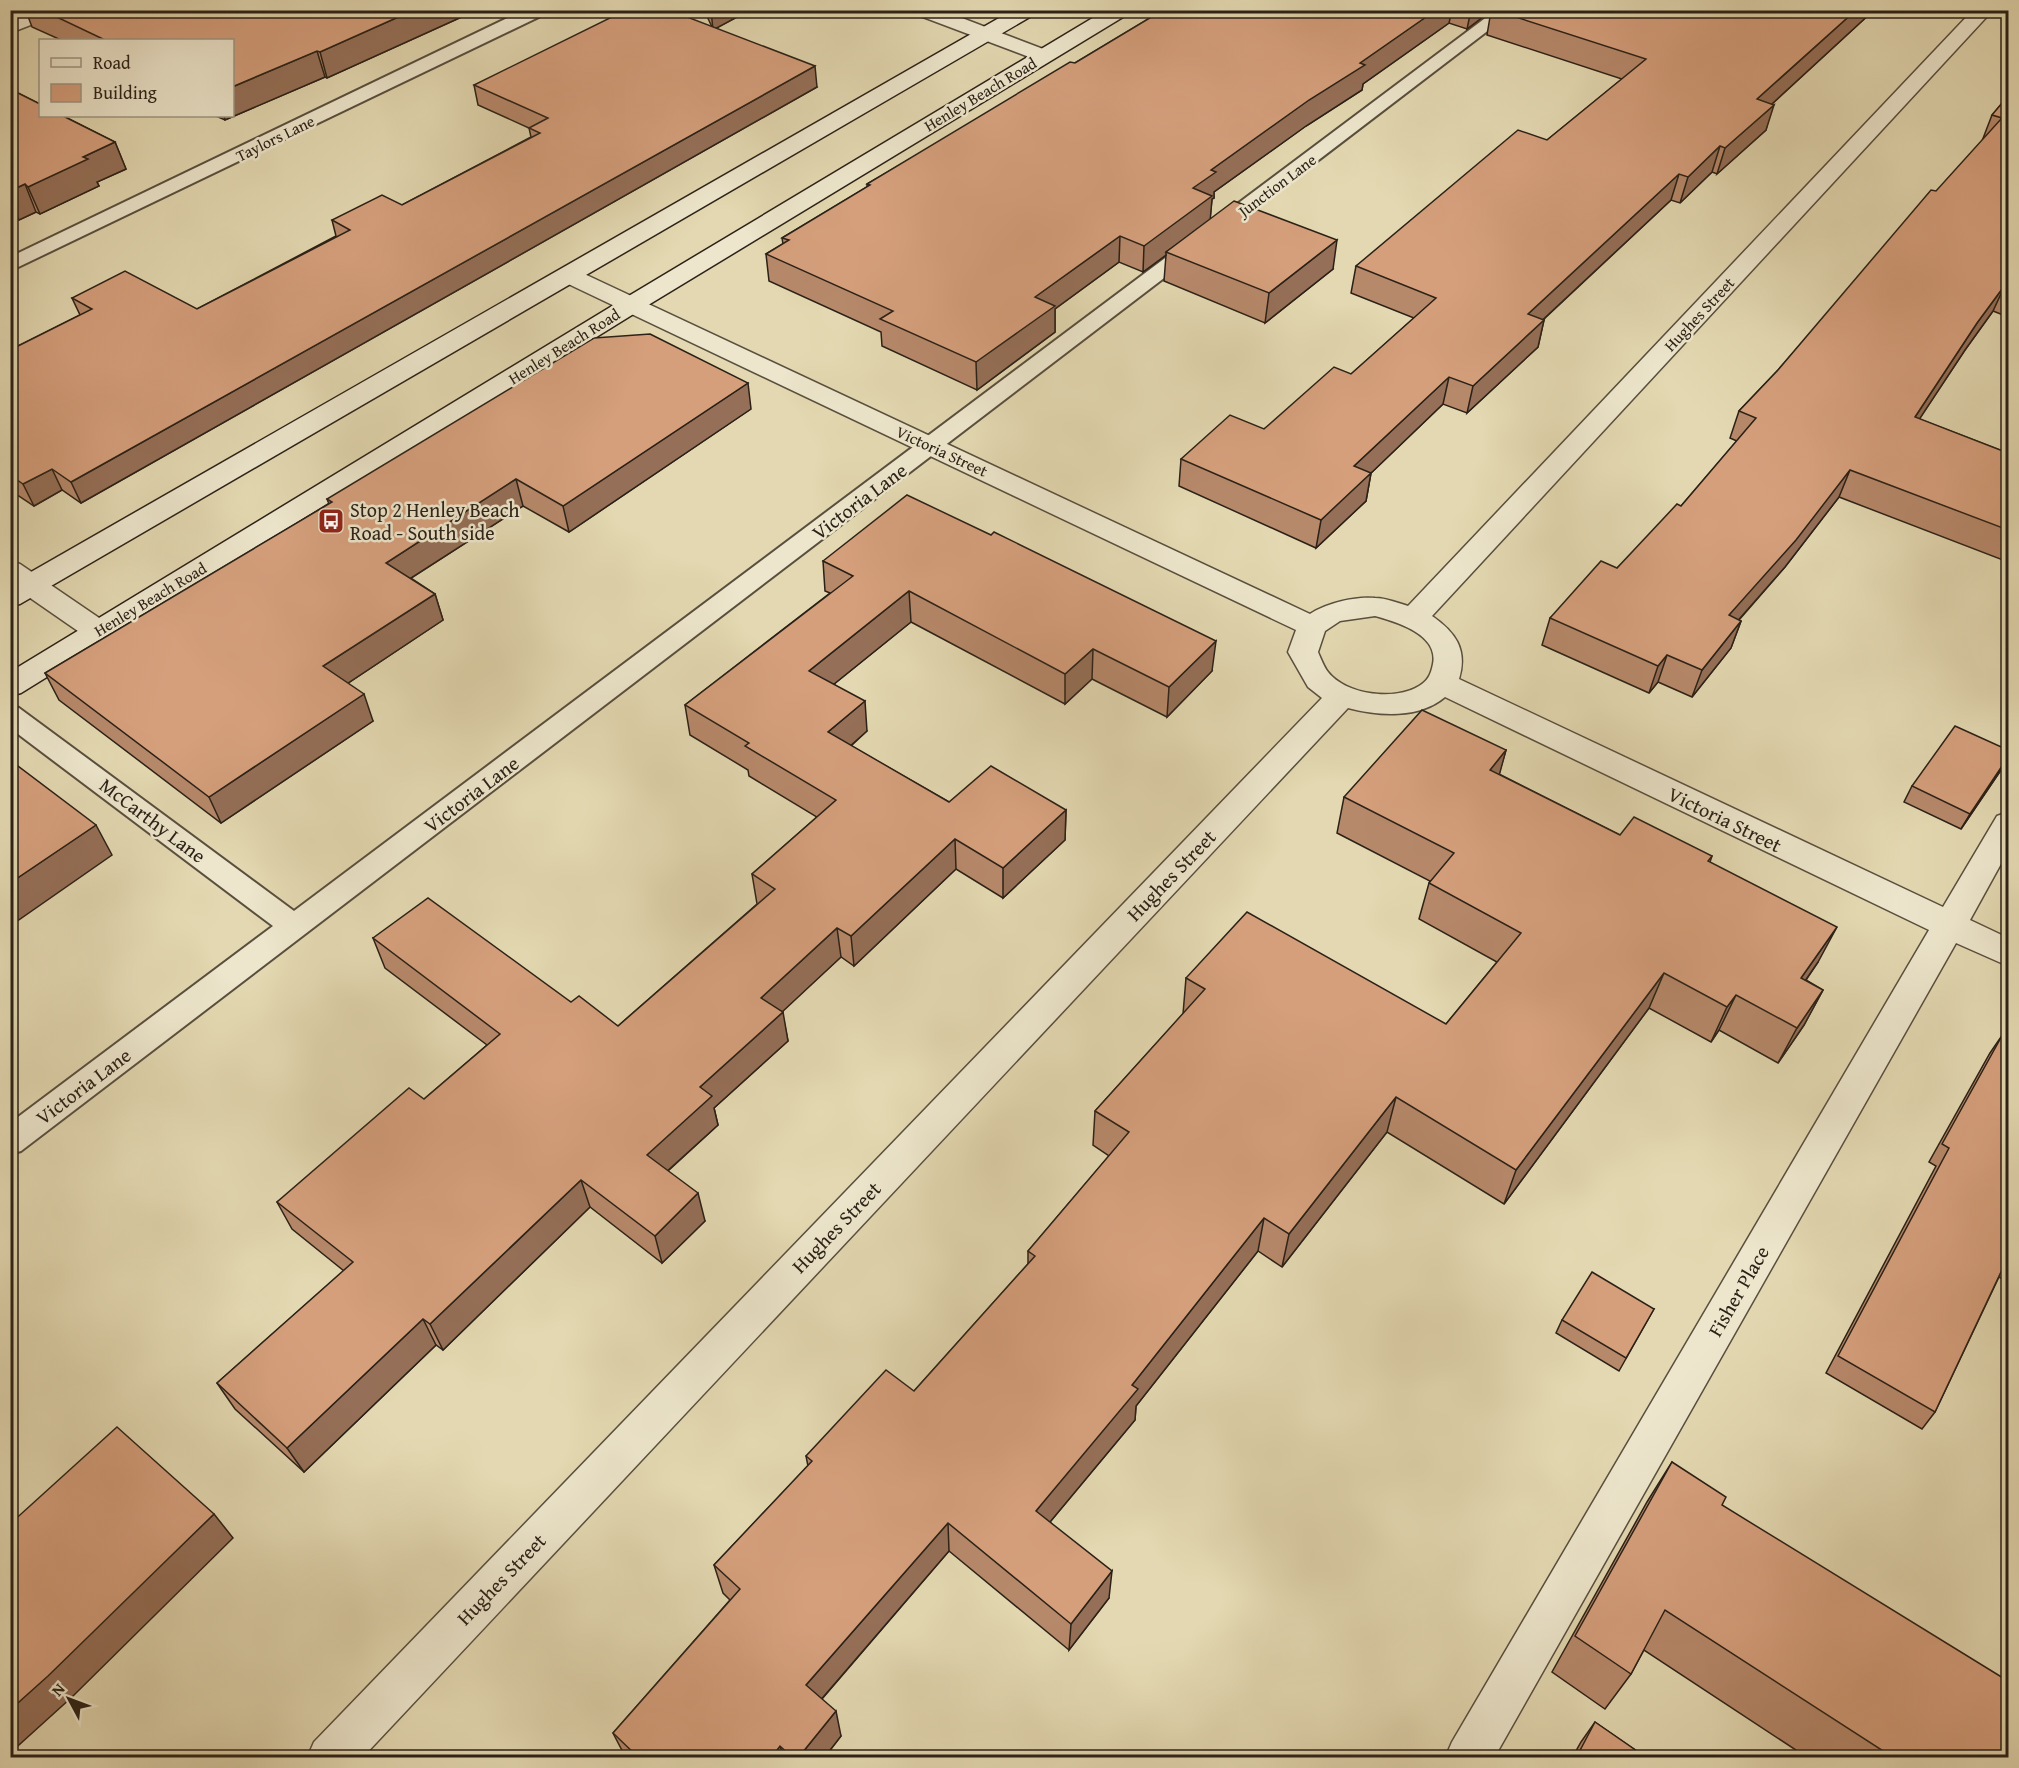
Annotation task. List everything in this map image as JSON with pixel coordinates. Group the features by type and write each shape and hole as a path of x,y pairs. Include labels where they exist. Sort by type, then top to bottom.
{"street":[{"path":"10,27 52,10"},
{"path":"922,10 1044,56"},
{"path":"18,584 570,276 1028,10"},
{"name":"Henley Beach Road","path":"10,686 631,305 1121,10"},
{"name":"Hughes Street","path":"1414,617 1984,10"},
{"name":"Victoria Street","path":"570,276 1312,626"},
{"path":"18,584 98,631"},
{"path":"1375,607 1414,617 1438,635 1449,658 1442,683 1420,699 1382,705 1342,696 1320,682 1303,652 1312,626 1332,613 1375,607"},
{"name":"Victoria Street","path":"1442,683 2008,953"},
{"name":"Hughes Street","path":"330,1758 1342,696"},
{"name":"Fisher Place","path":"1468,1758 2008,824"}],"lane":[{"name":"Taylors Lane","path":"10,266 539,10"},
{"name":"Junction Lane","path":"932,446 1507,10"},
{"name":"Victoria Lane","path":"10,1141 932,446"},
{"name":"McCarthy Lane","path":"10,714 295,927"}],"building":[{"path":"42,10 414,10 320,52 317,51 234,86 234,39 103,39"},
{"path":"626,10 669,10 815,66 71,482 52,469 23,484 10,475 10,350 92,309 72,298 125,271 197,309 350,230 332,220 382,195 402,205 540,133 529,128 548,118 474,85"},
{"path":"1163,10 1436,10 1360,63 1365,65 1309,100 1211,170 1216,172 1193,188 1212,196 1144,246 1120,236 1035,297 1055,306 976,362 880,319 893,311 766,254 789,240 782,238 870,185 867,184 1070,62 1075,63"},
{"path":"1494,10 1856,10 1757,99 1774,105 1725,148 1720,146 1688,177 1679,174 1528,314 1544,320 1473,386 1449,377 1354,466 1371,473 1321,520 1181,459 1230,415 1264,429 1334,367 1351,374 1436,298 1356,266 1518,130 1547,140 1646,59"},
{"path":"10,89 39,104 39,117 65,117 115,142 83,157 88,159 28,187 25,184 10,191"},
{"path":"2008,96 2008,286 2005,285 1977,323 1915,417 2008,453 2008,530 1850,470 1796,540 1729,615 1741,621 1702,670 1667,655 1658,666 1550,618 1601,561 1617,568 1677,504 1681,506 1756,418 1739,411 1778,370 1931,190 1936,191 2002,118 1992,115"},
{"path":"1234,201 1337,240 1269,293 1166,252"},
{"path":"650,334 748,383 563,506 516,479 386,563 435,594 323,666 364,694 209,797 45,673 332,502 327,499 594,338"},
{"path":"907,495 991,535 994,532 1216,641 1169,687 1093,649 1065,674 909,591 809,671 865,701 828,732 949,802 991,766 1066,810 1003,868 955,839 851,936 837,928 761,998 783,1012 700,1087 712,1096 647,1155 698,1193 655,1236 581,1180 430,1324 423,1319 287,1448 217,1383 353,1262 277,1202 409,1088 424,1099 500,1034 373,938 428,898 571,1002 579,996 618,1026 775,889 752,874 836,800 745,746 749,743 685,705 853,576 823,561"},
{"path":"1422,710 1506,750 1490,770 1620,835 1634,817 1712,856 1708,861 1837,927 1801,978 1823,990 1797,1028 1736,995 1727,1007 1664,973 1516,1170 1396,1097 1289,1234 1264,1218 1132,1385 1138,1389 1036,1511 1112,1571 1071,1624 948,1523 806,1685 836,1711 798,1758 793,1758 780,1746 771,1758 639,1758 613,1733 740,1589 714,1565 812,1461 806,1456 886,1370 914,1391 1035,1256 1028,1251 1129,1132 1095,1111 1205,989 1186,978 1247,912 1446,1024 1521,933 1429,883 1454,853 1344,797"},
{"path":"1955,726 2008,750 2008,757 1970,814 1912,786"},
{"path":"10,760 96,825 10,883"},
{"path":"2003,1034 2008,1037 2008,1257 1935,1412 1838,1356 1949,1148 1942,1144"},
{"path":"1592,1272 1654,1309 1626,1358 1562,1320"},
{"path":"117,1427 214,1514 48,1676 10,1710 10,1524"},
{"path":"1672,1462 1726,1497 1722,1505 2008,1681 2008,1758 1894,1758 1665,1610 1631,1674 1575,1636"},
{"path":"1595,1722 1647,1758 1576,1758"}],"place":[{"name":"Stop 2 Henley Beach Road - South side","path":"331,521"}]}
